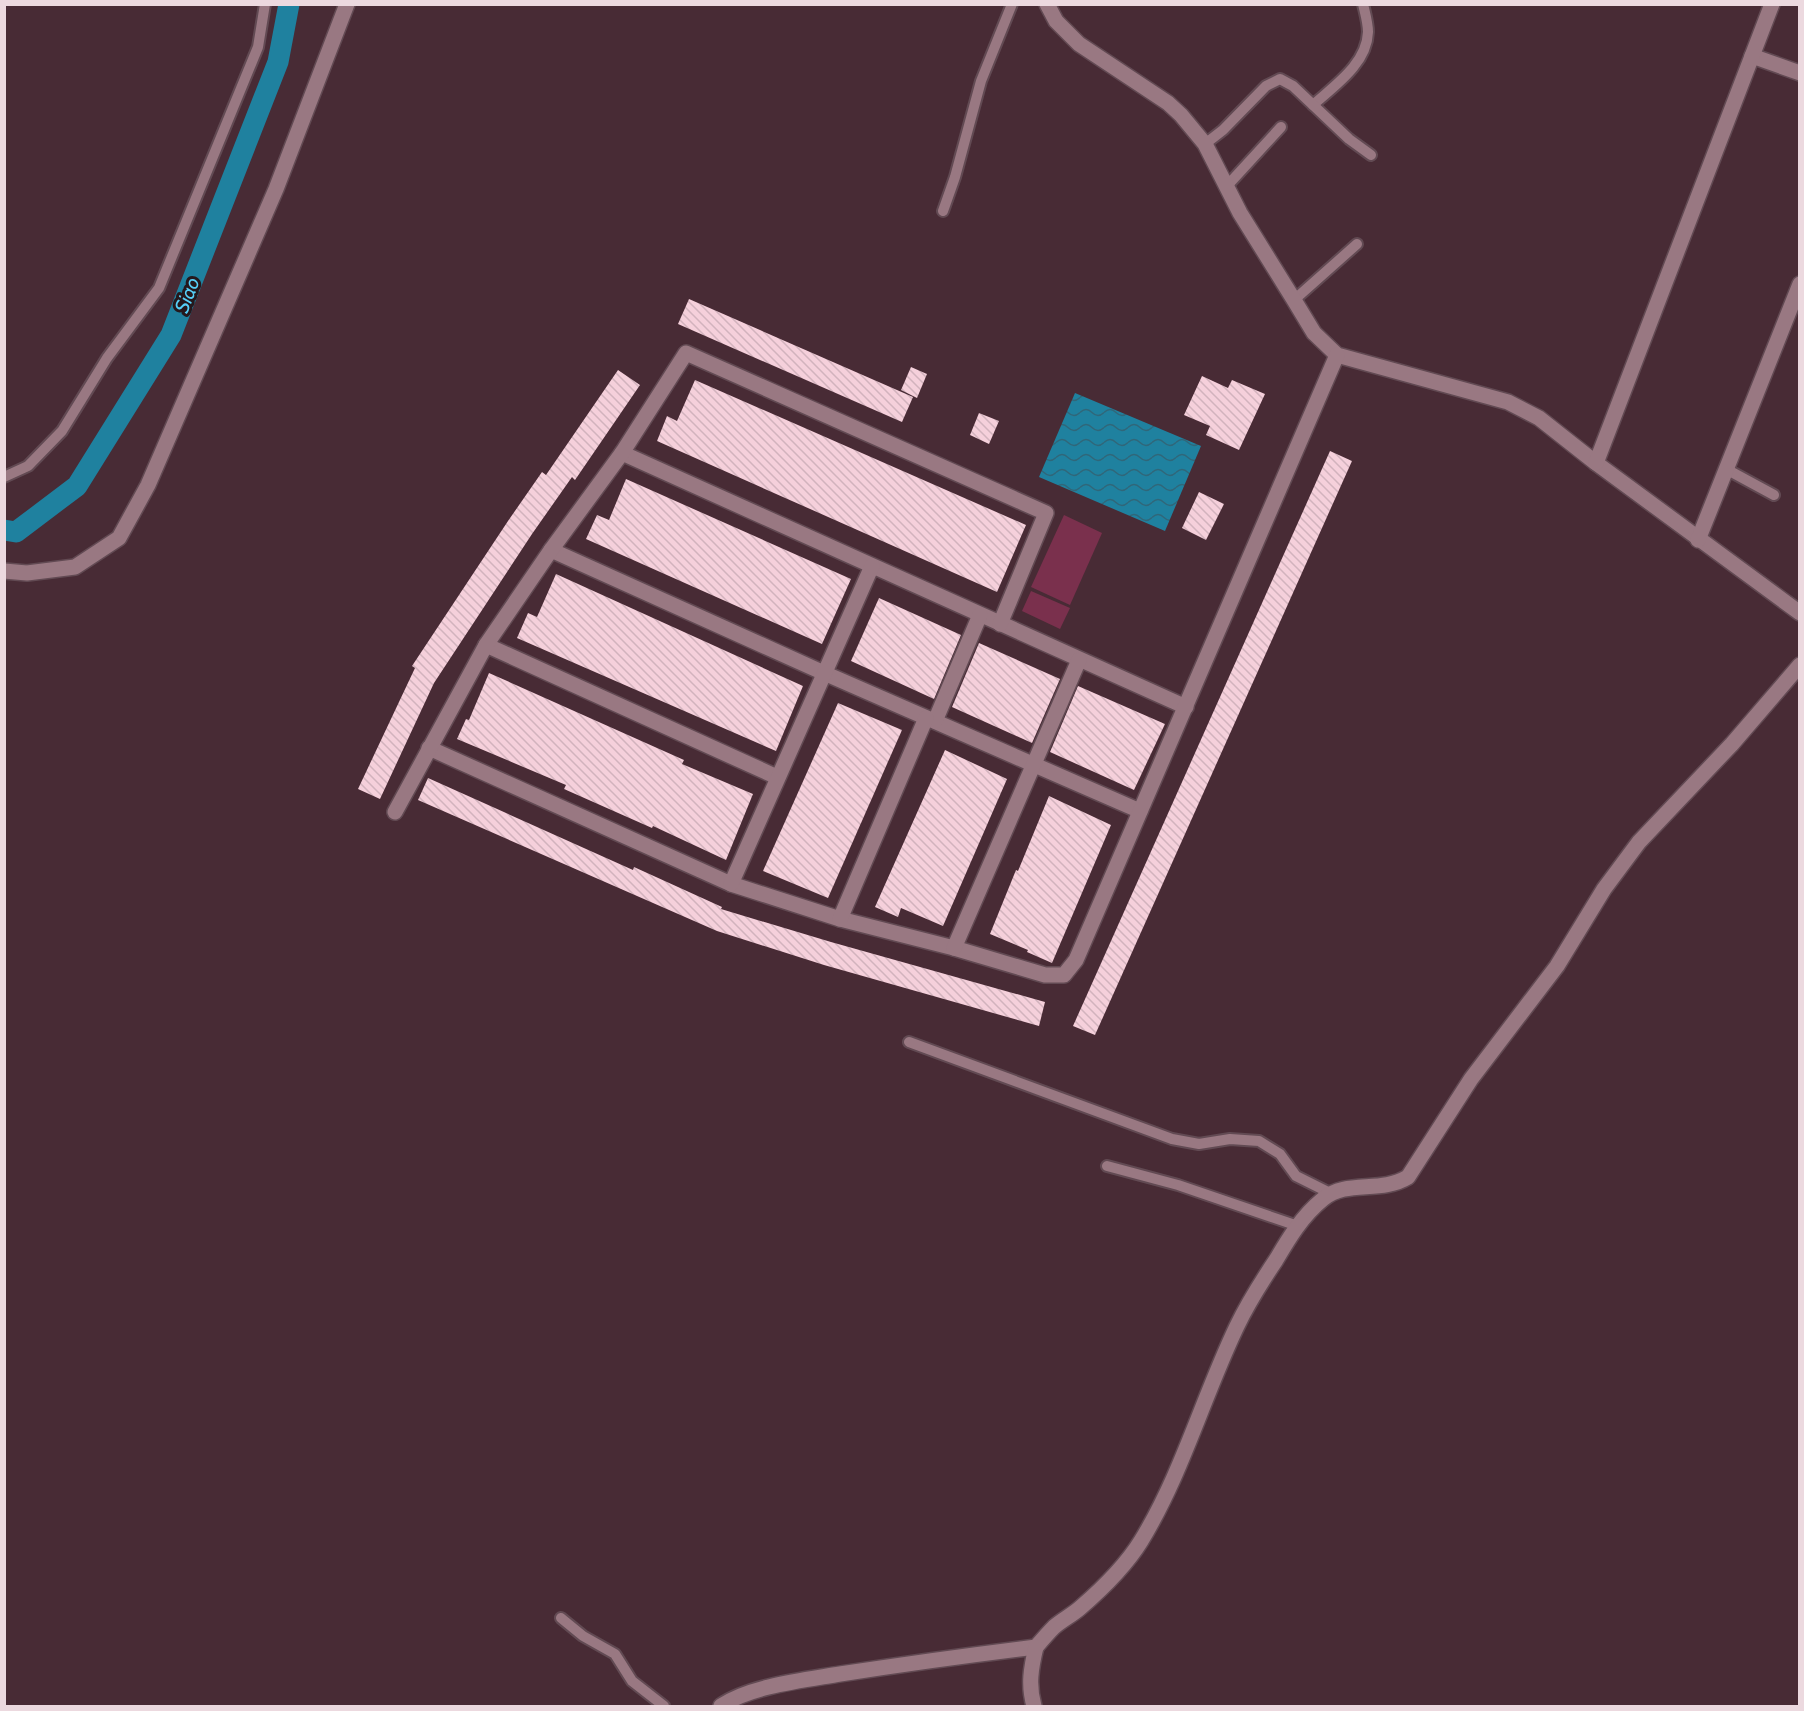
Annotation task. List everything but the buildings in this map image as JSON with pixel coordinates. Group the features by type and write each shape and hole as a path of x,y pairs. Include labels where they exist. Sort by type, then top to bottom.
{"street":[{"path":"4,571 27,573 75,567 118,538 148,485 276,189 347,4"},
{"path":"1047,4 1056,21 1079,44 1168,103 1206,144 1226,187 1314,333 1337,356 1508,402 1539,418 1698,540 1800,614"},
{"path":"1596,463 1772,4"},
{"path":"1752,56 1800,73"},
{"path":"1698,540 1800,284"},
{"path":"395,812 486,645 551,550 622,453 686,353 1046,513 1000,624"},
{"path":"429,748 731,884 840,919 954,948 1045,975 1064,975 1076,960 1337,356"},
{"path":"622,453 1186,707"},
{"path":"551,550 824,673 1140,811"},
{"path":"731,884 872,566"},
{"path":"840,919 980,615"},
{"path":"486,645 777,777"},
{"path":"954,948 1078,660"},
{"path":"1034,1707 1030,1671 1036,1647 1053,1628 1080,1608 1116,1574 1140,1543 1167,1494 1236,1328 1251,1299 1302,1219 1324,1198 1340,1190 1398,1184 1408,1177 1471,1079 1557,966 1604,890 1639,842 1732,744 1800,664"},
{"path":"721,1707 745,1694 800,1680 1036,1647"}],"lane":[{"path":"4,477 28,466 62,431 107,358 159,288 258,47 265,4"},
{"path":"943,211 955,177 981,81 1012,4"},
{"path":"1313,105 1362,56 1368,31 1363,4"},
{"path":"1206,144 1266,86 1280,79 1293,86 1349,139 1371,155"},
{"path":"1226,187 1281,127"},
{"path":"1294,300 1358,244"},
{"path":"1726,469 1774,495"},
{"path":"909,1042 1172,1139 1199,1144 1230,1139 1259,1141 1280,1154 1296,1176 1332,1194"},
{"path":"1107,1166 1178,1185 1298,1226"},
{"path":"561,1618 583,1636 615,1654 632,1681 664,1707"}],"shaded area":[{"path":"1064,515 1102,533 1070,605 1031,587"},
{"path":"1031,591 1070,608 1060,629 1022,611"}],"water":[{"path":"1075,393 1201,446 1165,531 1039,477"}],"waterway":[{"name":"Siao","path":"4,530 16,532 77,486 171,335 278,62 289,4"}]}
